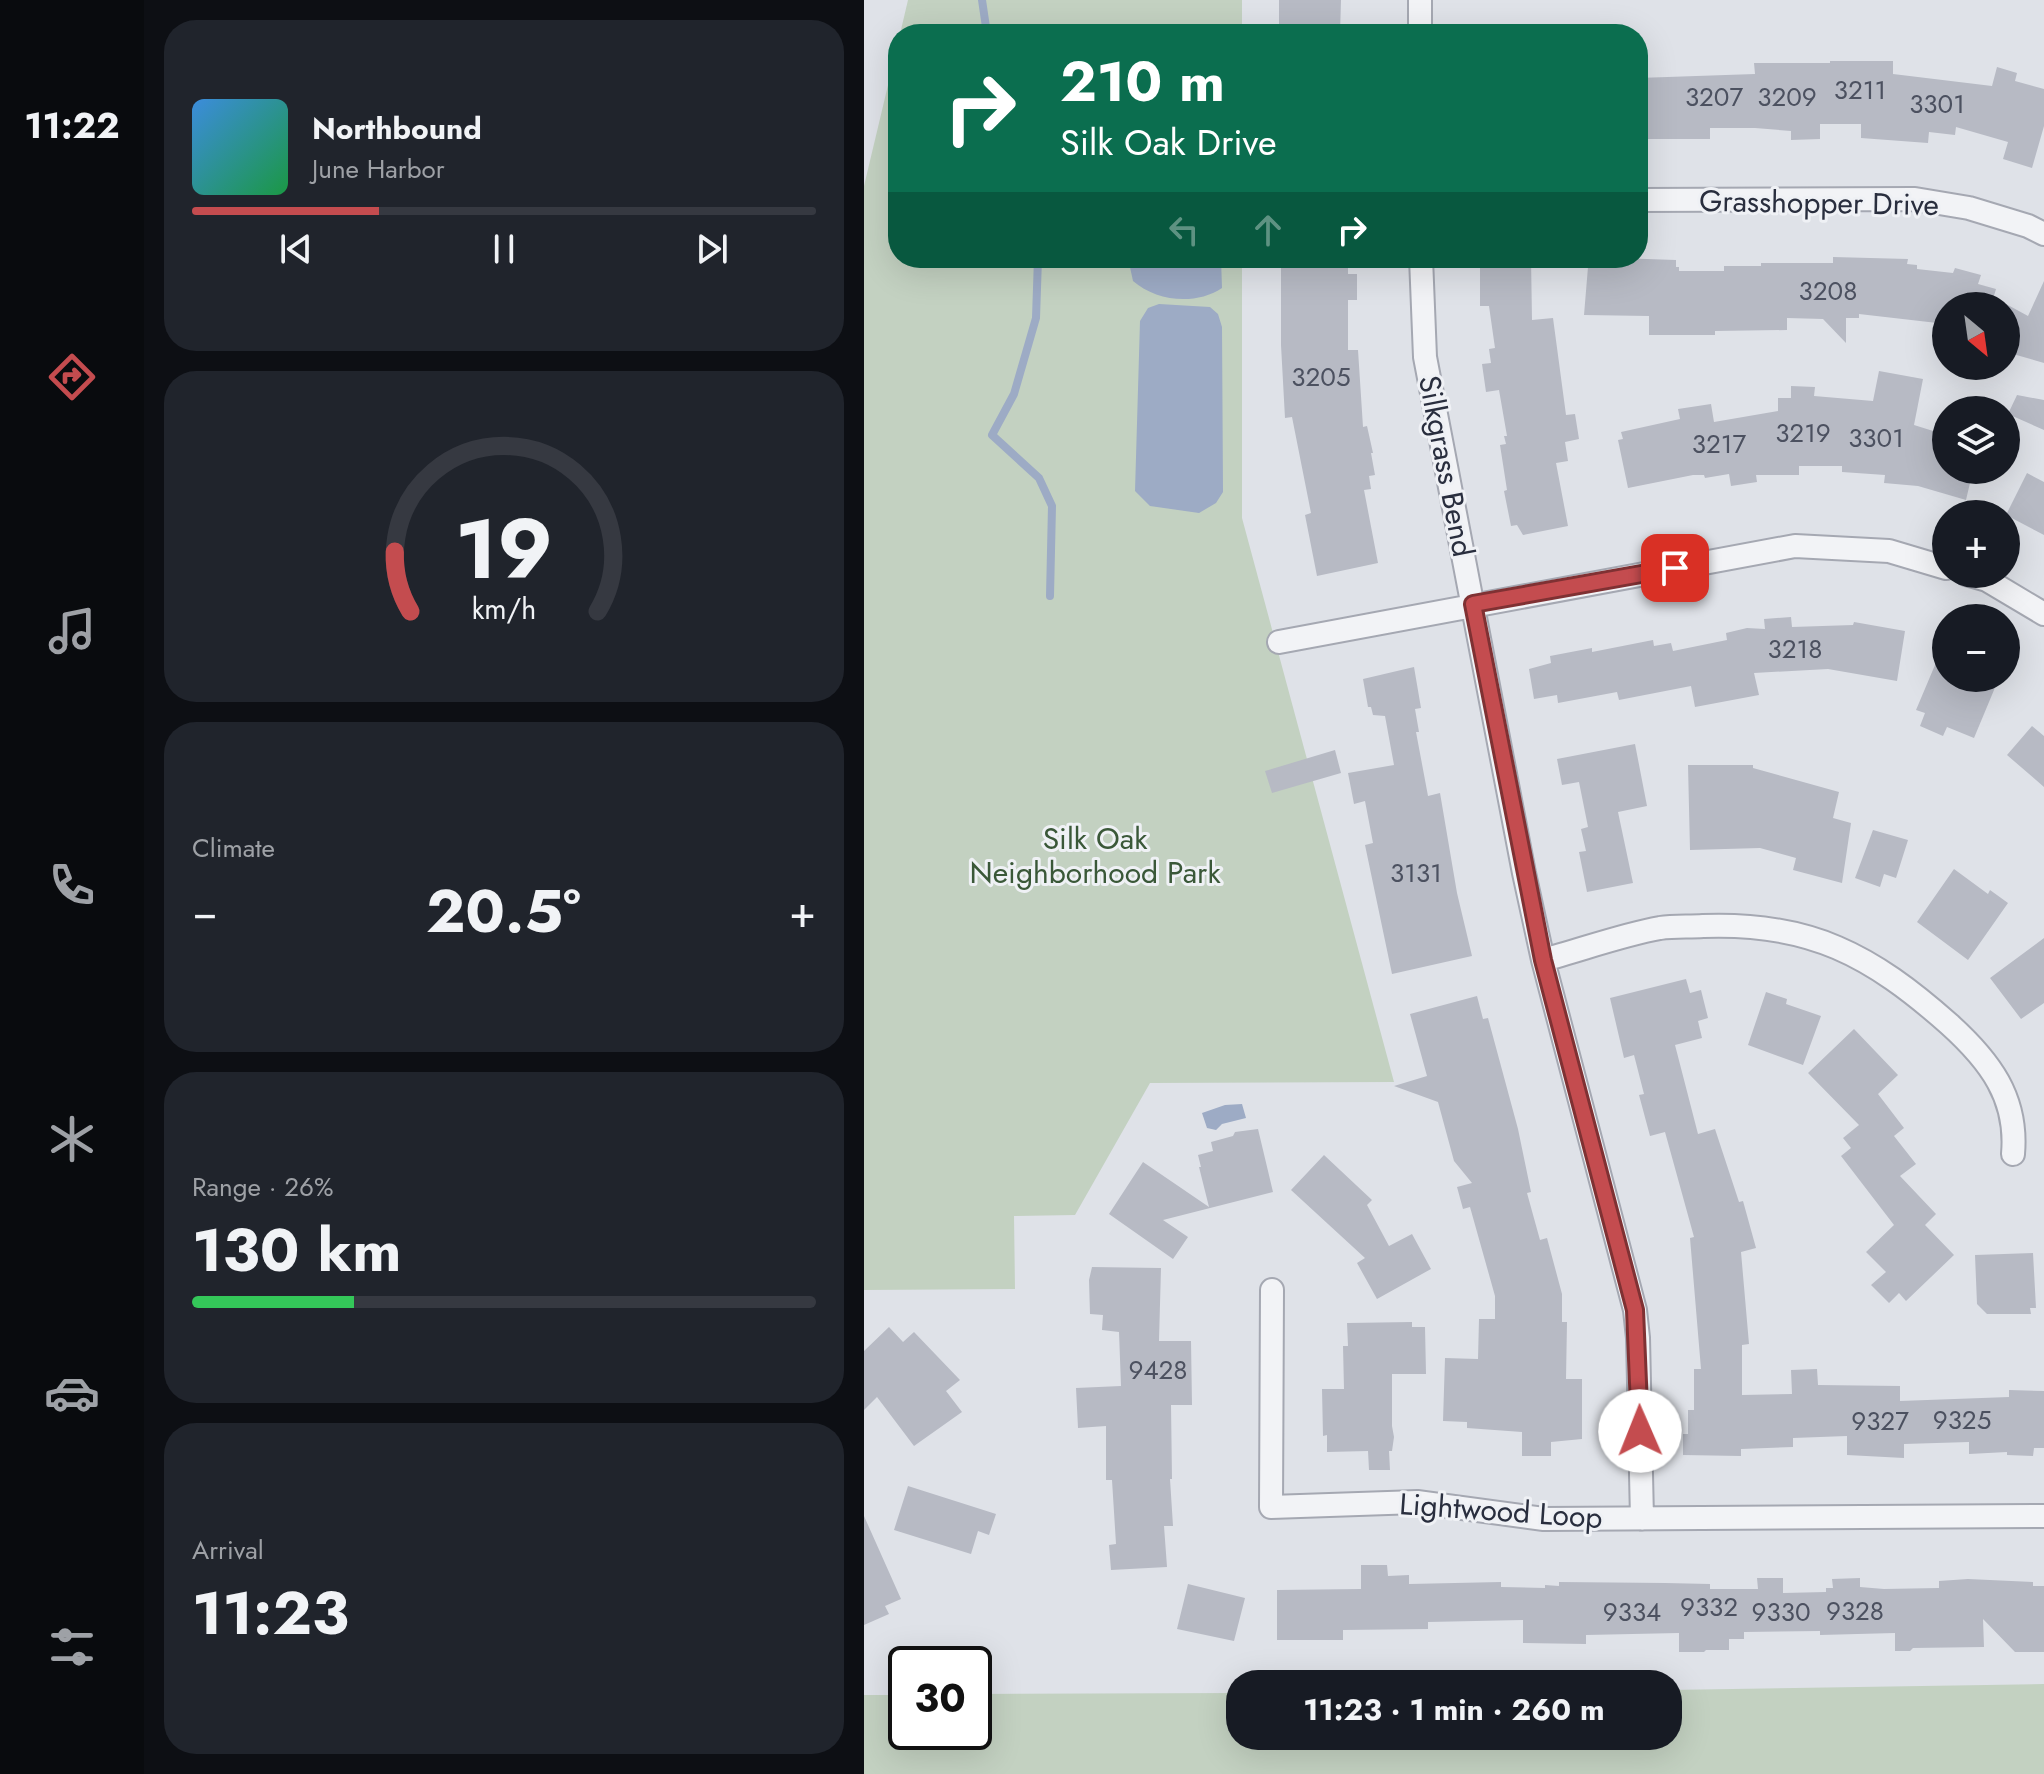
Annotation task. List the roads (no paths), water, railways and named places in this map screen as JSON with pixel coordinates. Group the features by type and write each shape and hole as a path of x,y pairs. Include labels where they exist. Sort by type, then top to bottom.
{"street":[{"path":"1420,0 1420,24"},
{"name":"Grasshopper Drive","path":"1648,200 1915,199 1969,208 2044,234"},
{"name":"Silkgrass Bend","path":"1421,268 1425,357 1543,960 1635,1310 1642,1519"},
{"path":"1279,642 1795,546 1889,551 1932,564"},
{"path":"2000,588 2044,614"},
{"path":"1543,960 1661,928 1762,926 1831,943 1871,963 1913,993 1980,1056 2002,1086 2012,1110 2015,1133 2013,1154"},
{"name":"Lightwood Loop","path":"1272,1290 1271,1507 1417,1502 1544,1519 2044,1516"}],"water":[{"path":"1130,268 1221,268 1222,288 1188,299 1164,297 1133,281"},
{"path":"1159,304 1210,307 1218,314 1222,327 1223,492 1216,503 1199,513 1150,506 1135,491 1140,321 1148,308"},
{"path":"1242,1104 1246,1118 1222,1124 1216,1130 1207,1128 1202,1113 1225,1105"}],"waterway":[{"path":"982,0 986,24"},
{"path":"1038,268 1036,318 1014,394 992,435 1039,478 1052,506 1050,596"}],"park label":[{"name":"Silk Oak Neighborhood Park","path":"1095,856"}]}
